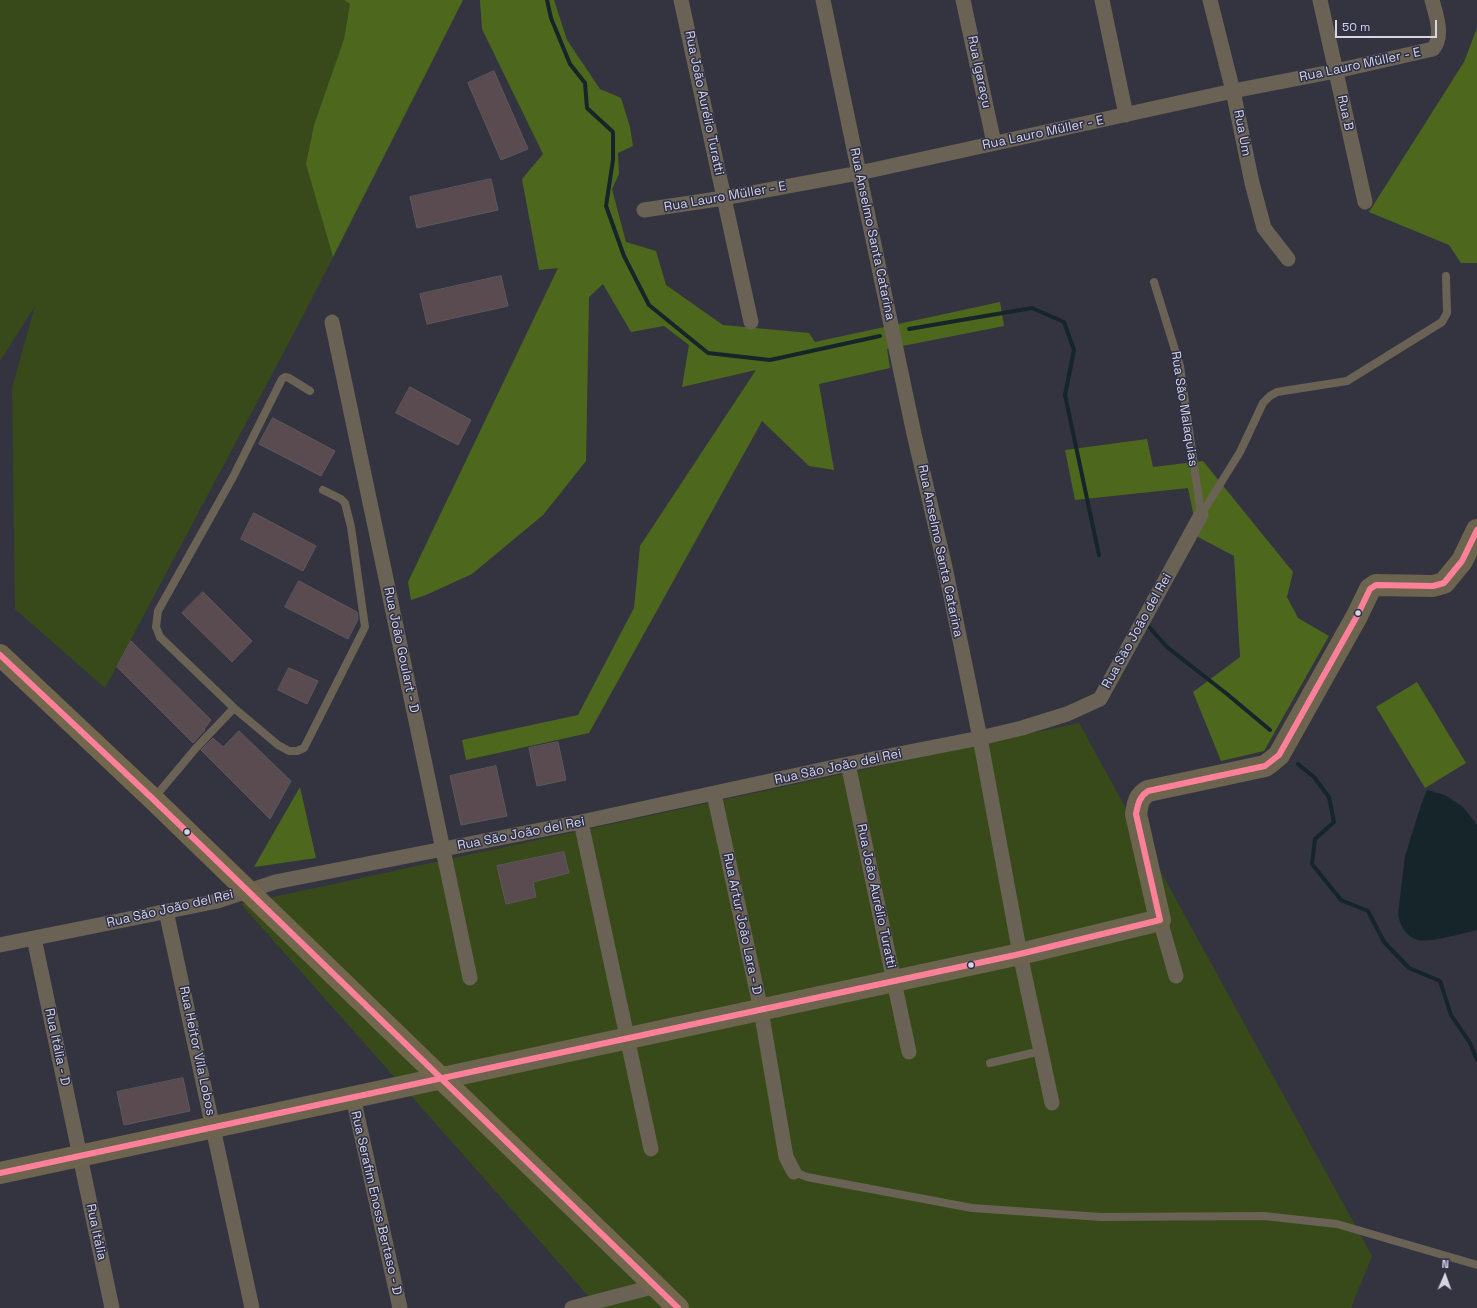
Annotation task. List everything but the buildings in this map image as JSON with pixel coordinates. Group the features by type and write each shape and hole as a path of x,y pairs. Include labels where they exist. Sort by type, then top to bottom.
{"main road":[{"path":"0,655 153,799 440,1079 678,1308"}],"street":[{"name":"Rua João Aurélio Turatti","path":"681,0 751,322"},
{"name":"Rua Anselmo Santa Catarina","path":"823,0 913,426 945,567 980,738 1020,954 1052,1103"},
{"name":"Rua Igaraçu","path":"963,0 994,143"},
{"path":"1102,0 1126,115"},
{"name":"Rua Um","path":"1210,0 1233,91 1252,183 1264,228 1288,259"},
{"name":"Rua B","path":"1320,0 1364,202"},
{"name":"Rua Lauro Müller - E","path":"644,210 724,198 859,173 1433,49 1437,44 1438,35 1437,19 1432,0"},
{"name":"Rua João Goulart - D","path":"332,322 470,978"},
{"name":"Rua São João del Rei","path":"0,946 218,901 275,882 581,822 848,764 980,738 1022,728 1067,714 1100,699 1201,515"},
{"path":"1176,976 1160,920 1136,814 1138,800 1148,791 1265,766 1272,761 1278,755 1370,589 1376,585 1433,586 1444,583 1462,561 1477,530"},
{"name":"Rua João Aurélio Turatti","path":"848,764 909,1052"},
{"name":"Rua Artur João Lara - D","path":"714,794 761,1010 786,1157 794,1172"},
{"path":"581,822 651,1149"},
{"name":"Rua Heitor Vila Lobos","path":"166,911 252,1308"},
{"path":"0,1173 1020,954 1160,920"},
{"name":"Rua Itália - D","path":"34,938 80,1156"},
{"name":"Rua Serafim Enoss Bertaso - D","path":"353,1097 400,1308"},
{"name":"Rua Itália","path":"80,1156 112,1308"},
{"path":"572,1308 656,1286"}],"lane":[{"name":"Rua São João del Rei","path":"1201,515 1240,452 1263,403 1270,396 1277,392 1347,381 1442,322 1447,313 1446,276"},
{"name":"Rua São Malaquias","path":"1154,282 1180,366 1201,515"},
{"path":"310,391 289,378 282,379 233,477 158,611 156,627 160,637 234,708 278,745 289,751 297,751 304,748 365,627 351,527 345,503 341,499 323,490"},
{"path":"153,799 196,748 234,708"},
{"path":"990,1063 1041,1051"},
{"path":"794,1172 806,1177 972,1208 1101,1217 1264,1216 1338,1224 1477,1264"}],"green space":[{"path":"0,0 344,0 350,4 344,39 314,125 307,164 333,257 105,688 15,609 12,388 35,306 0,361"},
{"path":"344,0 463,0 333,257 306,164 314,125 344,39 350,4"},
{"path":"480,0 554,0 567,40 600,89 621,98 630,127 633,146 618,153 619,174 612,189 626,242 656,251 666,285 723,325 809,333 815,342 1000,302 1004,326 887,349 890,368 819,384 834,470 809,466 762,421 589,733 466,760 462,740 578,715 634,608 640,546 756,370 682,387 689,345 664,326 631,332 603,284 589,297 586,461 543,515 472,574 426,595 411,600 408,582 558,268 539,270 522,179 543,154 482,29"},
{"path":"1477,28 1477,263 1461,263 1449,245 1369,212 1464,62"},
{"path":"1147,439 1153,467 1203,461 1293,572 1287,597 1298,618 1329,636 1264,751 1221,761 1193,692 1240,657 1234,556 1198,537 1188,488 1075,500 1065,450"},
{"path":"1417,682 1466,763 1425,788 1376,707"},
{"path":"1079,723 1372,1256 1351,1308 599,1308 241,904"},
{"path":"300,787 316,858 254,867"}],"shaded area":[{"path":"1427,790 1445,795 1463,807 1477,825 1477,930 1424,941 1414,939 1407,934 1400,923 1398,914 1405,856"}],"waterway":[{"path":"547,0 551,18 570,64 585,83 587,108 613,132 613,160 606,206 624,256 649,305 708,353 770,360 880,336"},
{"path":"909,329 1032,308 1064,322 1074,350 1065,395 1099,555"},
{"path":"1149,627 1167,647 1270,730"},
{"path":"1298,764 1314,777 1329,797 1334,822 1315,839 1312,864 1341,900 1368,911 1384,942 1409,968 1440,981 1451,1015 1470,1043 1477,1060"}],"transit line":[{"path":"0,1173 1020,954 1160,920 1136,814 1141,798 1148,791 1265,766 1279,755 1357,616 1370,589 1376,585 1433,586 1444,583 1462,561 1477,530"},
{"path":"0,655 153,799 678,1308"}]}
